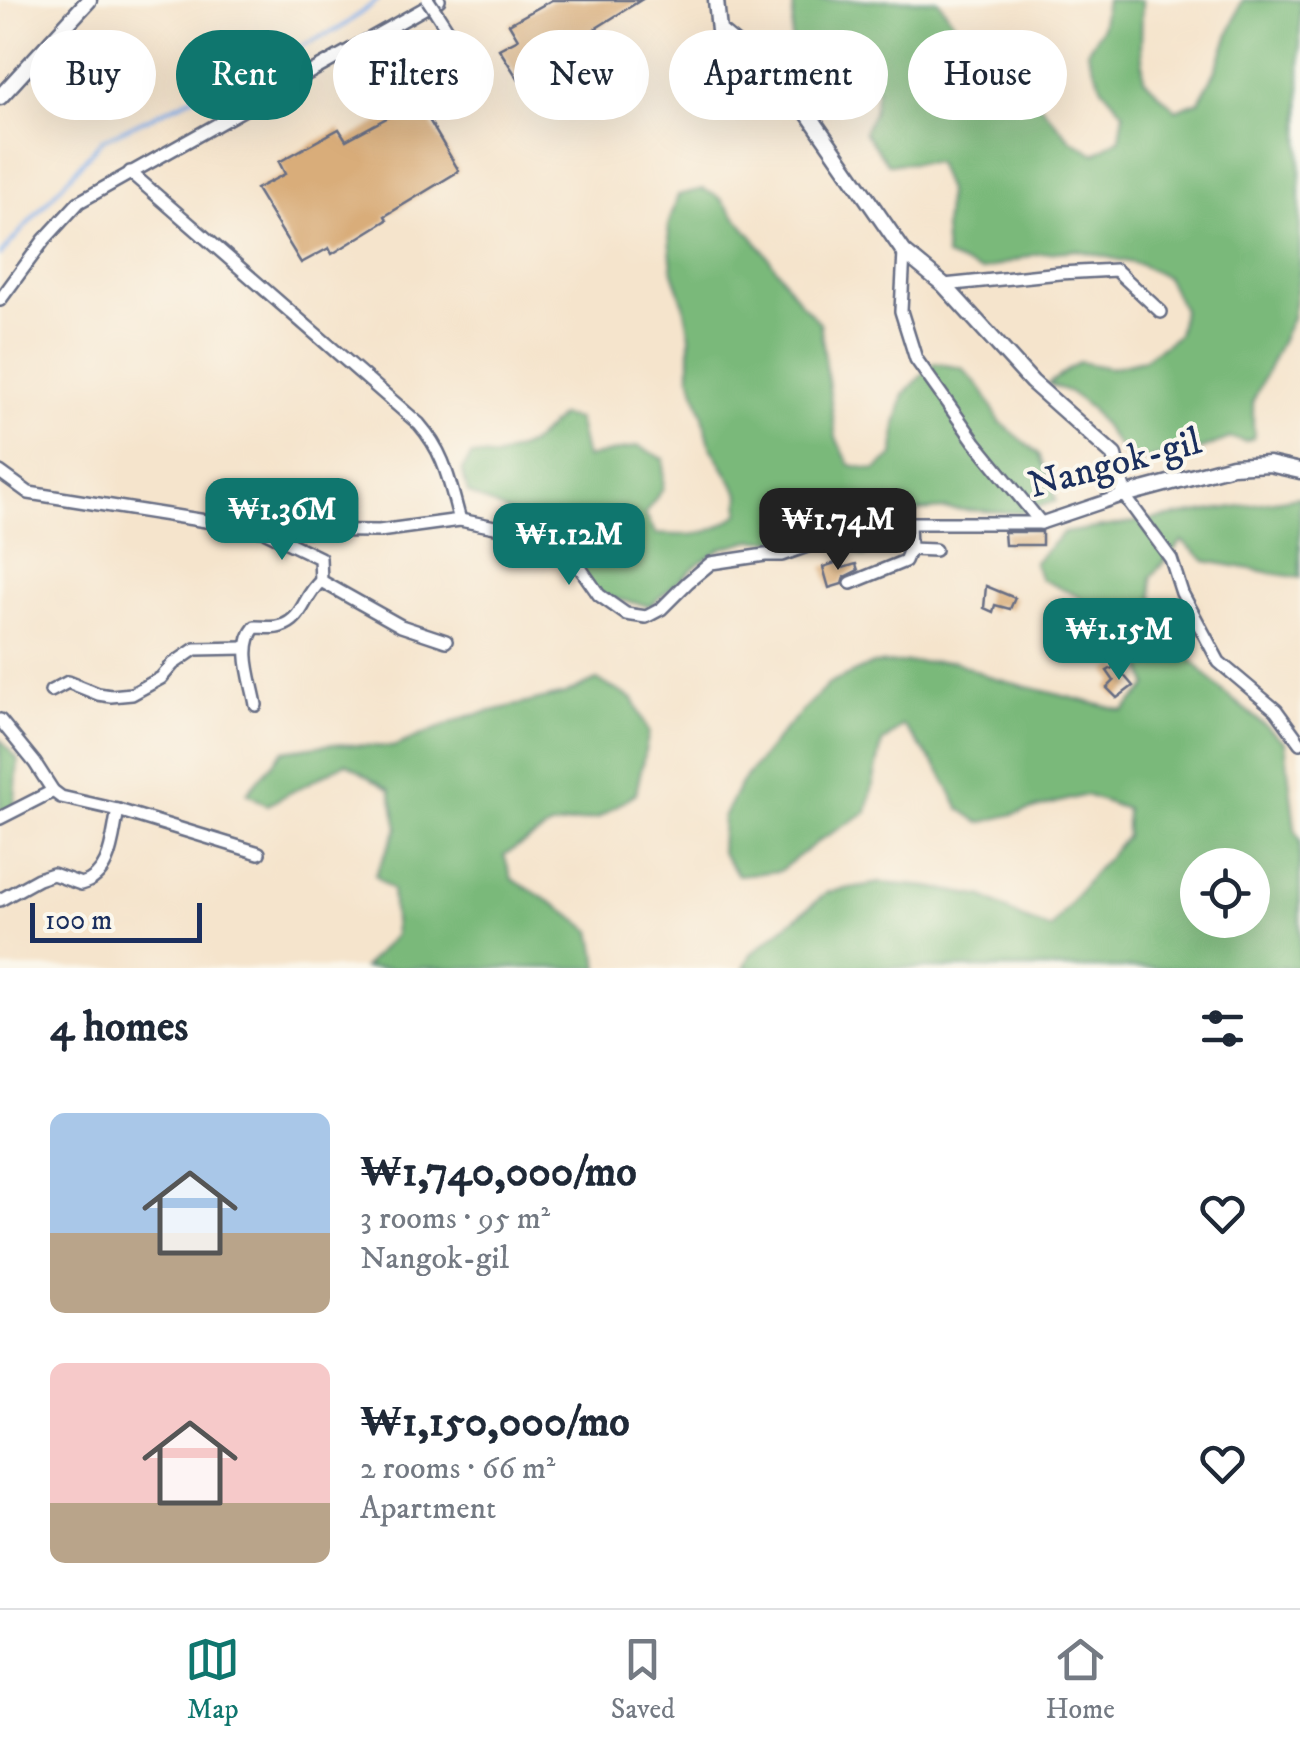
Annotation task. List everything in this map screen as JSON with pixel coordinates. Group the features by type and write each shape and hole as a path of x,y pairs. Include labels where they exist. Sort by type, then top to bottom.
{"street":[{"path":"0,97 89,0"},
{"path":"428,0 437,6 449,30"},
{"path":"716,0 719,31 793,92 904,252 944,286 1032,382 1114,455 1124,495 1171,559 1182,593 1219,662 1276,710 1300,743"},
{"path":"0,300 44,240 79,202 437,6"},
{"path":"130,172 419,424 444,460 460,520"},
{"path":"904,252 901,311 916,360 975,442 1041,522"},
{"path":"944,286 1060,272 1116,270 1161,312"},
{"name":"Nangok-gil","path":"0,472 28,493 262,530 379,531 460,520 504,528 520,525 540,529 576,562 599,595 626,614 646,617 661,609 711,563 764,554 782,555 873,523 1041,522 1232,466 1269,464 1300,471"},
{"path":"852,583 906,561 910,549 909,523"},
{"path":"262,530 320,558 321,581"},
{"path":"910,549 935,550"},
{"path":"321,581 401,626 446,641"},
{"path":"256,705 246,648 250,632 292,621 311,589 321,581"},
{"path":"51,691 68,682 98,694 132,694 150,686 184,654 195,649 246,648"},
{"path":"0,720 61,796 259,853"},
{"path":"0,818 53,790"},
{"path":"0,900 38,878 53,874 81,884 96,878 107,859 118,810"}],"green space":[{"path":"794,0 938,0 961,30 908,30 908,120 1053,120 1070,139 1095,154 1120,138 1124,113 1102,87 1087,51 1101,29 1106,0 1142,0 1144,79 1176,110 1199,101 1215,72 1242,0 1300,0 1300,271 1292,318 1253,401 1253,438 1230,438 1197,451 1137,461 1124,454 1091,409 1070,392 1048,384 1079,362 1110,368 1143,360 1178,335 1183,309 1166,277 1141,265 1076,250 1036,254 981,271 946,257 947,191 936,162 888,164 864,132 869,120 888,120 888,30 792,30"},
{"path":"703,189 720,198 820,323 836,438 850,465 875,470 894,455 904,394 934,363 962,368 983,391 1000,422 1039,454 1056,501 1020,513 918,511 897,529 888,545 864,556 847,548 830,532 799,541 752,540 722,548 650,606 600,596 567,564 555,545 511,514 468,493 462,470 472,455 496,458 531,444 560,416 577,419 586,458 638,446 664,459 663,488 645,514 656,534 700,533 739,514 740,495 710,445 690,375 690,335 672,269 668,226 678,195"},
{"path":"1300,497 1300,578 1206,561 1182,541 1151,577 1153,598 1192,661 1285,742 1295,829 1300,842 1300,968 744,968 751,954 828,892 880,883 984,897 1051,929 1126,836 1126,809 1086,795 980,823 960,809 939,770 903,725 882,743 867,812 779,871 738,875 721,852 723,817 741,783 829,684 873,664 954,661 992,678 1124,711 1148,686 1138,653 1080,597 1041,579 1034,563 1063,533"},
{"path":"597,680 633,699 649,732 636,793 598,818 551,827 504,855 512,879 592,931 599,968 363,968 395,935 392,890 375,875 398,827 390,790 346,763 267,805 247,793 283,751 333,744 393,747 466,717 565,694"},
{"path":"0,739 18,760 14,813 0,822"}],"building":[{"path":"552,0 641,0 593,30 514,32 509,24"},
{"path":"514,41 514,73 499,49"},
{"path":"383,120 429,120 459,171 332,254 329,248 301,263 256,189 285,174 279,162 339,129 346,140"},
{"path":"1004,532 1042,532 1042,545 1005,545"},
{"path":"841,561 843,568 856,564 858,570 844,577 842,584 829,588 823,567"},
{"path":"986,586 1015,598 1010,609 995,605 993,612 984,608"},
{"path":"1064,623 1080,638 1067,653 1058,647 1064,640 1055,633"},
{"path":"1116,666 1133,686 1117,698 1107,688 1114,681 1107,671"}],"waterway":[{"path":"0,255 102,140 342,27 378,0"}]}
